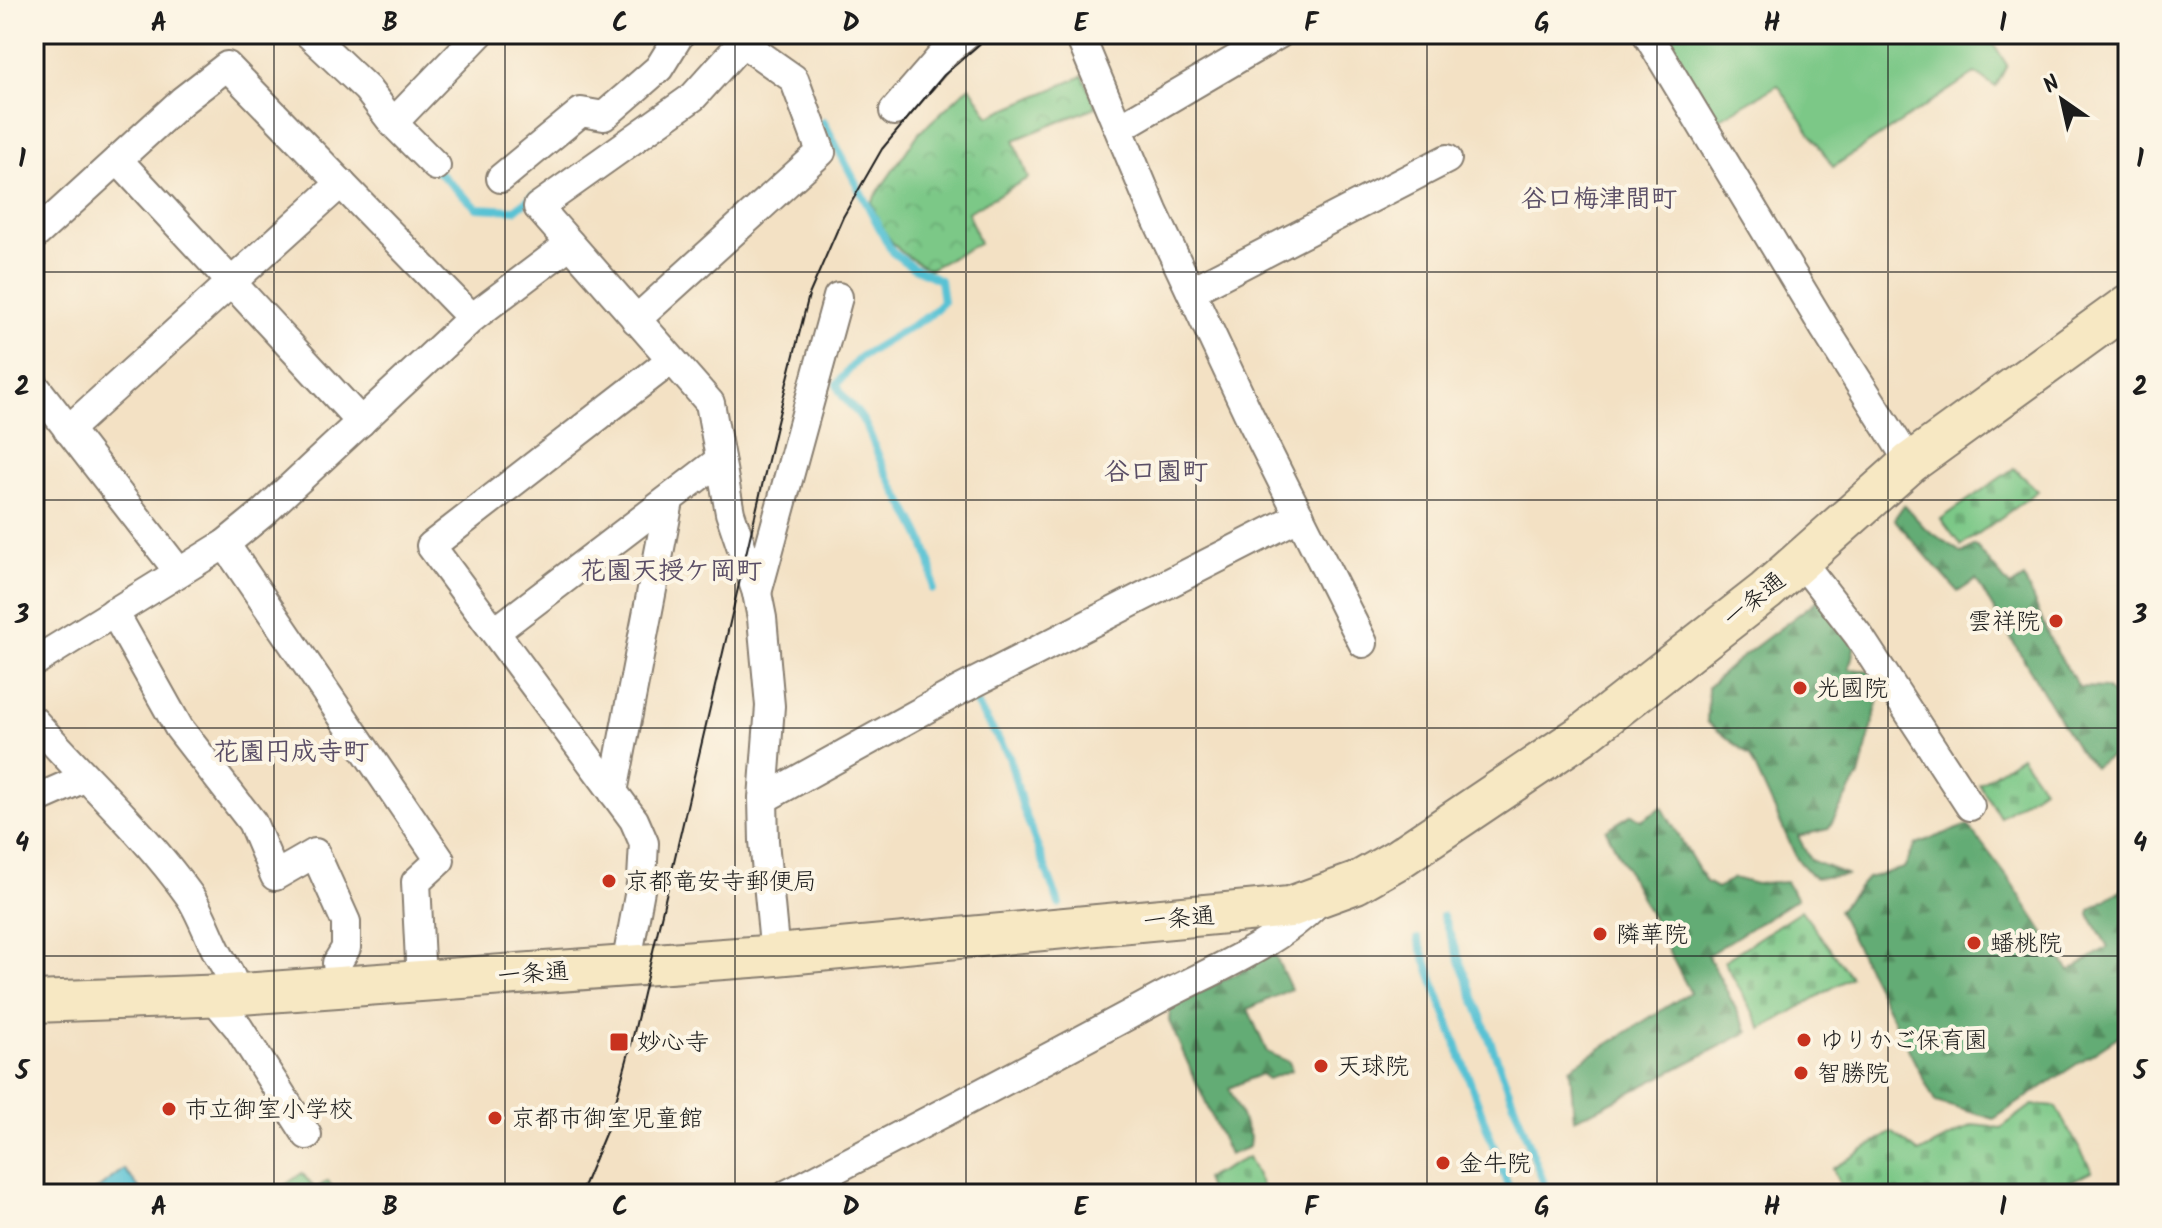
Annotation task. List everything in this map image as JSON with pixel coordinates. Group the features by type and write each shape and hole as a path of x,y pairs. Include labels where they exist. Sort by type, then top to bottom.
{"main road":[{"name":"一条通","path":"34,1002 223,995 775,956 1290,907 1356,883 1398,859 1582,735 1766,591 1910,463 2128,305"}],"street":[{"path":"309,34 367,89 393,123 436,166"},
{"path":"393,123 479,34"},
{"path":"501,178 581,112 604,116 659,68 680,34"},
{"path":"894,111 946,51 966,34"},
{"path":"1079,34 1153,211 1249,415 1363,643"},
{"path":"1119,128 1279,34"},
{"path":"1647,34 1825,329 1910,463"},
{"path":"636,320 821,152 794,79 746,38 693,97 538,207 636,320 671,360 710,403 730,513 757,593 770,706 763,799 775,956"},
{"path":"34,236 182,101 227,66 472,318"},
{"path":"1191,291 1447,159"},
{"path":"118,160 361,422"},
{"path":"68,430 341,183"},
{"path":"34,662 225,544 263,513 472,318 570,244"},
{"path":"757,593 838,297"},
{"path":"626,966 642,879 644,843 634,820 431,546 671,360"},
{"path":"34,385 179,572"},
{"path":"496,631 720,460"},
{"path":"613,792 669,501"},
{"path":"763,799 960,690 1300,516"},
{"path":"225,544 440,860 416,882 421,981"},
{"path":"1800,560 1859,636 1970,806"},
{"path":"114,612 179,728 252,822 275,876 315,853 346,922 346,948 337,963 340,987"},
{"path":"34,721 84,778 123,815 190,897 234,980 223,995 238,1027 307,1135"},
{"path":"34,800 84,778"},
{"path":"788,1194 1265,941 1299,920 1326,894"}],"green space":[{"path":"1664,34 2003,34 1991,41 2007,65 1996,87 1975,73 1833,167 1778,85 1717,120"},
{"path":"1083,76 1096,107 1014,140 1028,178 968,212 979,243 930,269 900,251 886,234 871,202 919,133 970,86 989,116"},
{"path":"2014,468 2038,491 1961,546 1941,519"},
{"path":"1904,505 1925,528 1962,553 1975,545 2010,587 2024,578 2052,644 2079,687 2106,688 2128,710 2128,746 2094,767 2077,748 1976,580 1958,592 1894,519"},
{"name":"光國院","path":"1819,599 1855,645 1849,669 1872,671 1882,687 1859,776 1828,829 1798,836 1810,860 1848,875 1814,878 1797,859 1750,756 1707,722 1708,687 1734,663"},
{"path":"2021,756 2043,788 2000,817 1979,784"},
{"path":"1662,807 1706,882 1717,888 1734,878 1756,884 1786,882 1797,899 1708,955 1748,1032 1574,1119 1570,1068 1690,992 1606,830 1632,814 1641,820"},
{"name":"蟠桃院","path":"1968,825 2009,879 2069,971 2108,947 2089,914 2090,910 2128,885 2128,1030 1994,1119 1935,1102 1838,911 1867,878 1904,868 1916,844"},
{"path":"1801,910 1851,977 1762,1029 1724,961"},
{"path":"1274,953 1291,989 1248,1009 1267,1052 1289,1062 1292,1070 1268,1079 1261,1074 1229,1088 1250,1137 1249,1147 1229,1155 1169,1021 1170,1009"},
{"path":"2032,1105 2056,1107 2092,1171 2045,1194 2021,1194 2011,1183 1973,1185 1954,1194 1844,1194 1833,1169 1892,1132 1919,1153 1973,1125 2001,1128"},
{"path":"1248,1157 1266,1194 1211,1194 1205,1179"},
{"path":"302,1173 315,1189 328,1181 337,1194 273,1194"}],"water":[{"path":"124,1169 144,1194 91,1194"}],"waterway":[{"path":"824,122 892,252 912,267 940,280 943,302 930,315 860,357 837,384 841,394 859,414 916,527 929,557 933,589"},
{"path":"436,170 477,208 515,210 534,195"},
{"path":"971,696 1009,756 1023,808 1059,904"},
{"path":"1443,916 1548,1194"},
{"path":"1418,939 1511,1194"}],"tram line":[{"path":"580,1194 610,1122 631,1045 809,295 843,217 882,149 944,75 991,34"}],"place":[{"name":"雲祥院","path":"2056,621"},
{"name":"光國院","path":"1800,688"},
{"name":"京都竜安寺郵便局","path":"609,881"},
{"name":"隣華院","path":"1600,934"},
{"name":"蟠桃院","path":"1974,943"},
{"name":"ゆりかご保育園","path":"1804,1040"},
{"name":"妙心寺","path":"619,1042"},
{"name":"天球院","path":"1321,1066"},
{"name":"智勝院","path":"1801,1073"},
{"name":"市立御室小学校","path":"169,1109"},
{"name":"京都市御室児童館","path":"495,1118"},
{"name":"金牛院","path":"1443,1163"}],"district":[{"name":"谷口梅津間町","path":"1599,198"},
{"name":"谷口園町","path":"1156,471"},
{"name":"花園天授ケ岡町","path":"671,570"},
{"name":"花園円成寺町","path":"291,751"}]}
